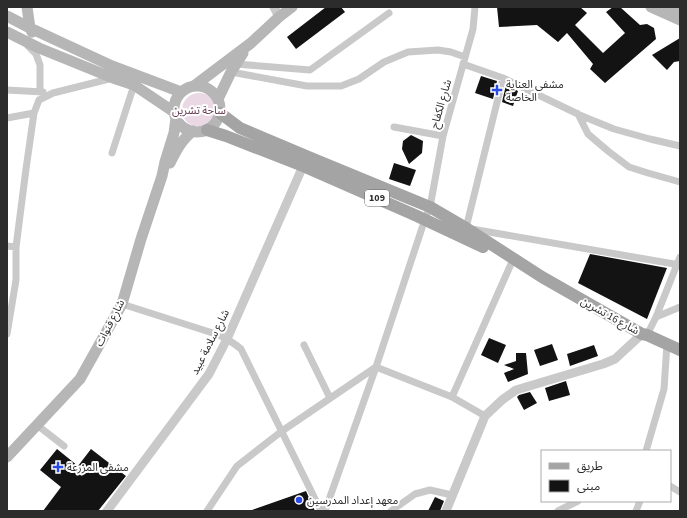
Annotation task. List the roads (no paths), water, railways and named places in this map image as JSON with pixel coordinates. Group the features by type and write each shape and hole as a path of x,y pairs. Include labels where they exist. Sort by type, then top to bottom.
{"main road":[{"path":"27,7 30,28 39,48"},
{"path":"175,115 174,105 176,98 181,92 194,86 251,43 292,7"},
{"path":"651,7 680,20"},
{"path":"672,7 680,11"},
{"path":"7,16 112,66 138,82 175,115 183,127 193,131 207,130 213,126 217,120 220,113 220,104 215,94 211,90 206,87 194,86"},
{"path":"7,32 39,48 114,78 181,92"},
{"path":"218,99 234,68 251,43"},
{"path":"220,113 240,128 430,207 466,228 542,277"},
{"name":"شارع قنوات","path":"7,457 80,379 122,304 141,239 162,176 174,133 175,115"},
{"name":"109","path":"207,130 303,166 425,219 477,244 511,264 542,277"},
{"path":"162,176 181,144 193,131"},
{"name":"شارع 16 تشرين","path":"542,277 645,335 680,350"}],"street":[{"path":"274,7 279,17"},
{"name":"شارع الكفاح","path":"326,511 430,207 443,136 473,29 475,7"},
{"path":"234,68 310,70 389,14"},
{"path":"20,39 36,54 40,65 40,92"},
{"path":"234,68 307,86 341,86 359,79 384,62 408,52 438,50 451,52 465,57"},
{"path":"463,64 503,78 578,114 614,129 680,146"},
{"path":"7,334 16,280 16,247 26,169 34,113 39,100 53,93 114,78"},
{"path":"446,511 485,416 502,400 516,390 597,366 615,359 645,335 656,317 679,262 466,228 503,78"},
{"path":"112,153 138,82"},
{"path":"7,90 53,93"},
{"path":"7,118 34,113"},
{"path":"578,114 588,134 629,167 680,182"},
{"path":"394,127 443,136"},
{"name":"شارع سلامة عبيد","path":"107,511 209,374 227,339 303,166"},
{"path":"7,246 16,247"},
{"path":"452,397 511,264"},
{"path":"122,304 227,339 241,349 321,511"},
{"path":"656,317 680,307"},
{"path":"646,450 664,389 667,344"},
{"path":"304,345 330,398"},
{"path":"207,511 237,466 282,431 376,367 452,397 485,416"},
{"path":"37,425 64,446"},
{"path":"671,487 680,492"},
{"path":"391,511 415,494 430,490 452,495"},
{"path":"558,511 576,502"}],"place":[{"name":"مشفى العناية الخاصة","path":"497,90"},
{"name":"مشفى المزرعة","path":"58,467"},
{"name":"معهد إعداد المدرسين","path":"299,500"}],"park label":[{"name":"ساحة تشرين","path":"199,110"}]}
